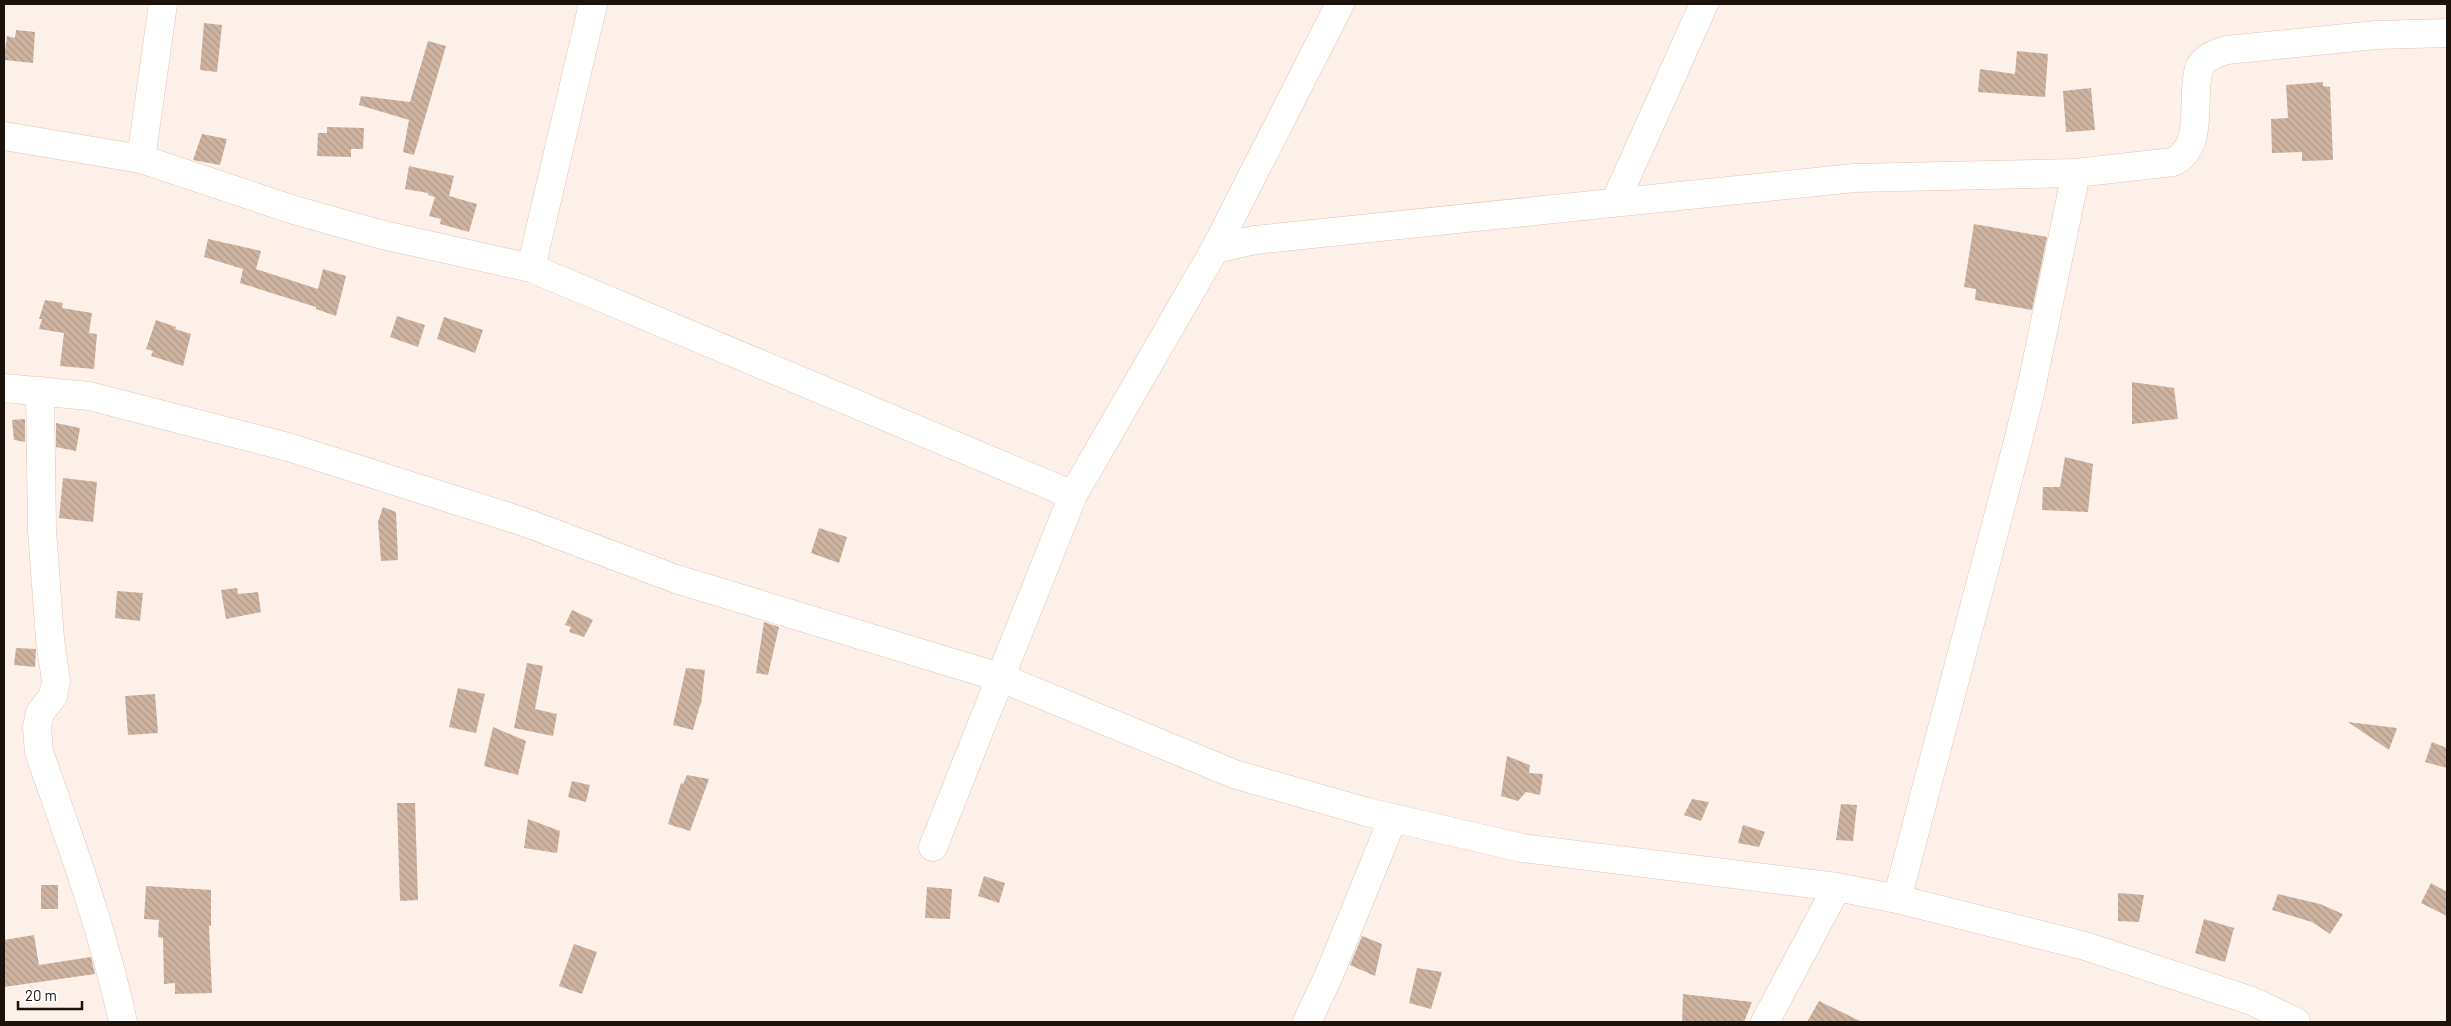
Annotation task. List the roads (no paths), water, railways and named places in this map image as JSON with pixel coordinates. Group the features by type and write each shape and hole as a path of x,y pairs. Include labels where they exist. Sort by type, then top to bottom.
{"street":[{"path":"141,159 163,4"},
{"path":"531,268 593,4"},
{"path":"933,847 1073,495 1215,249 1340,4"},
{"path":"1616,202 1704,4"},
{"path":"1215,249 1255,240 1854,178 2076,173 2173,162 2182,157 2189,148 2194,131 2199,68 2213,54 2227,50 2376,34 2447,34"},
{"path":"4,136 141,159 303,212 383,235 531,268 1073,495"},
{"path":"1896,899 2025,414 2076,173"},
{"path":"4,388 89,396 288,446 524,522 676,579 999,678 1234,774 1393,818 1522,848 1838,888 1896,899 2085,946 2252,1001 2296,1022"},
{"path":"40,391 42,530 50,639 56,681 54,696 40,713 37,728 39,752 90,896 114,979 123,1022"},
{"path":"1307,1022 1330,975 1393,818"},
{"path":"1765,1022 1838,888"}]}
